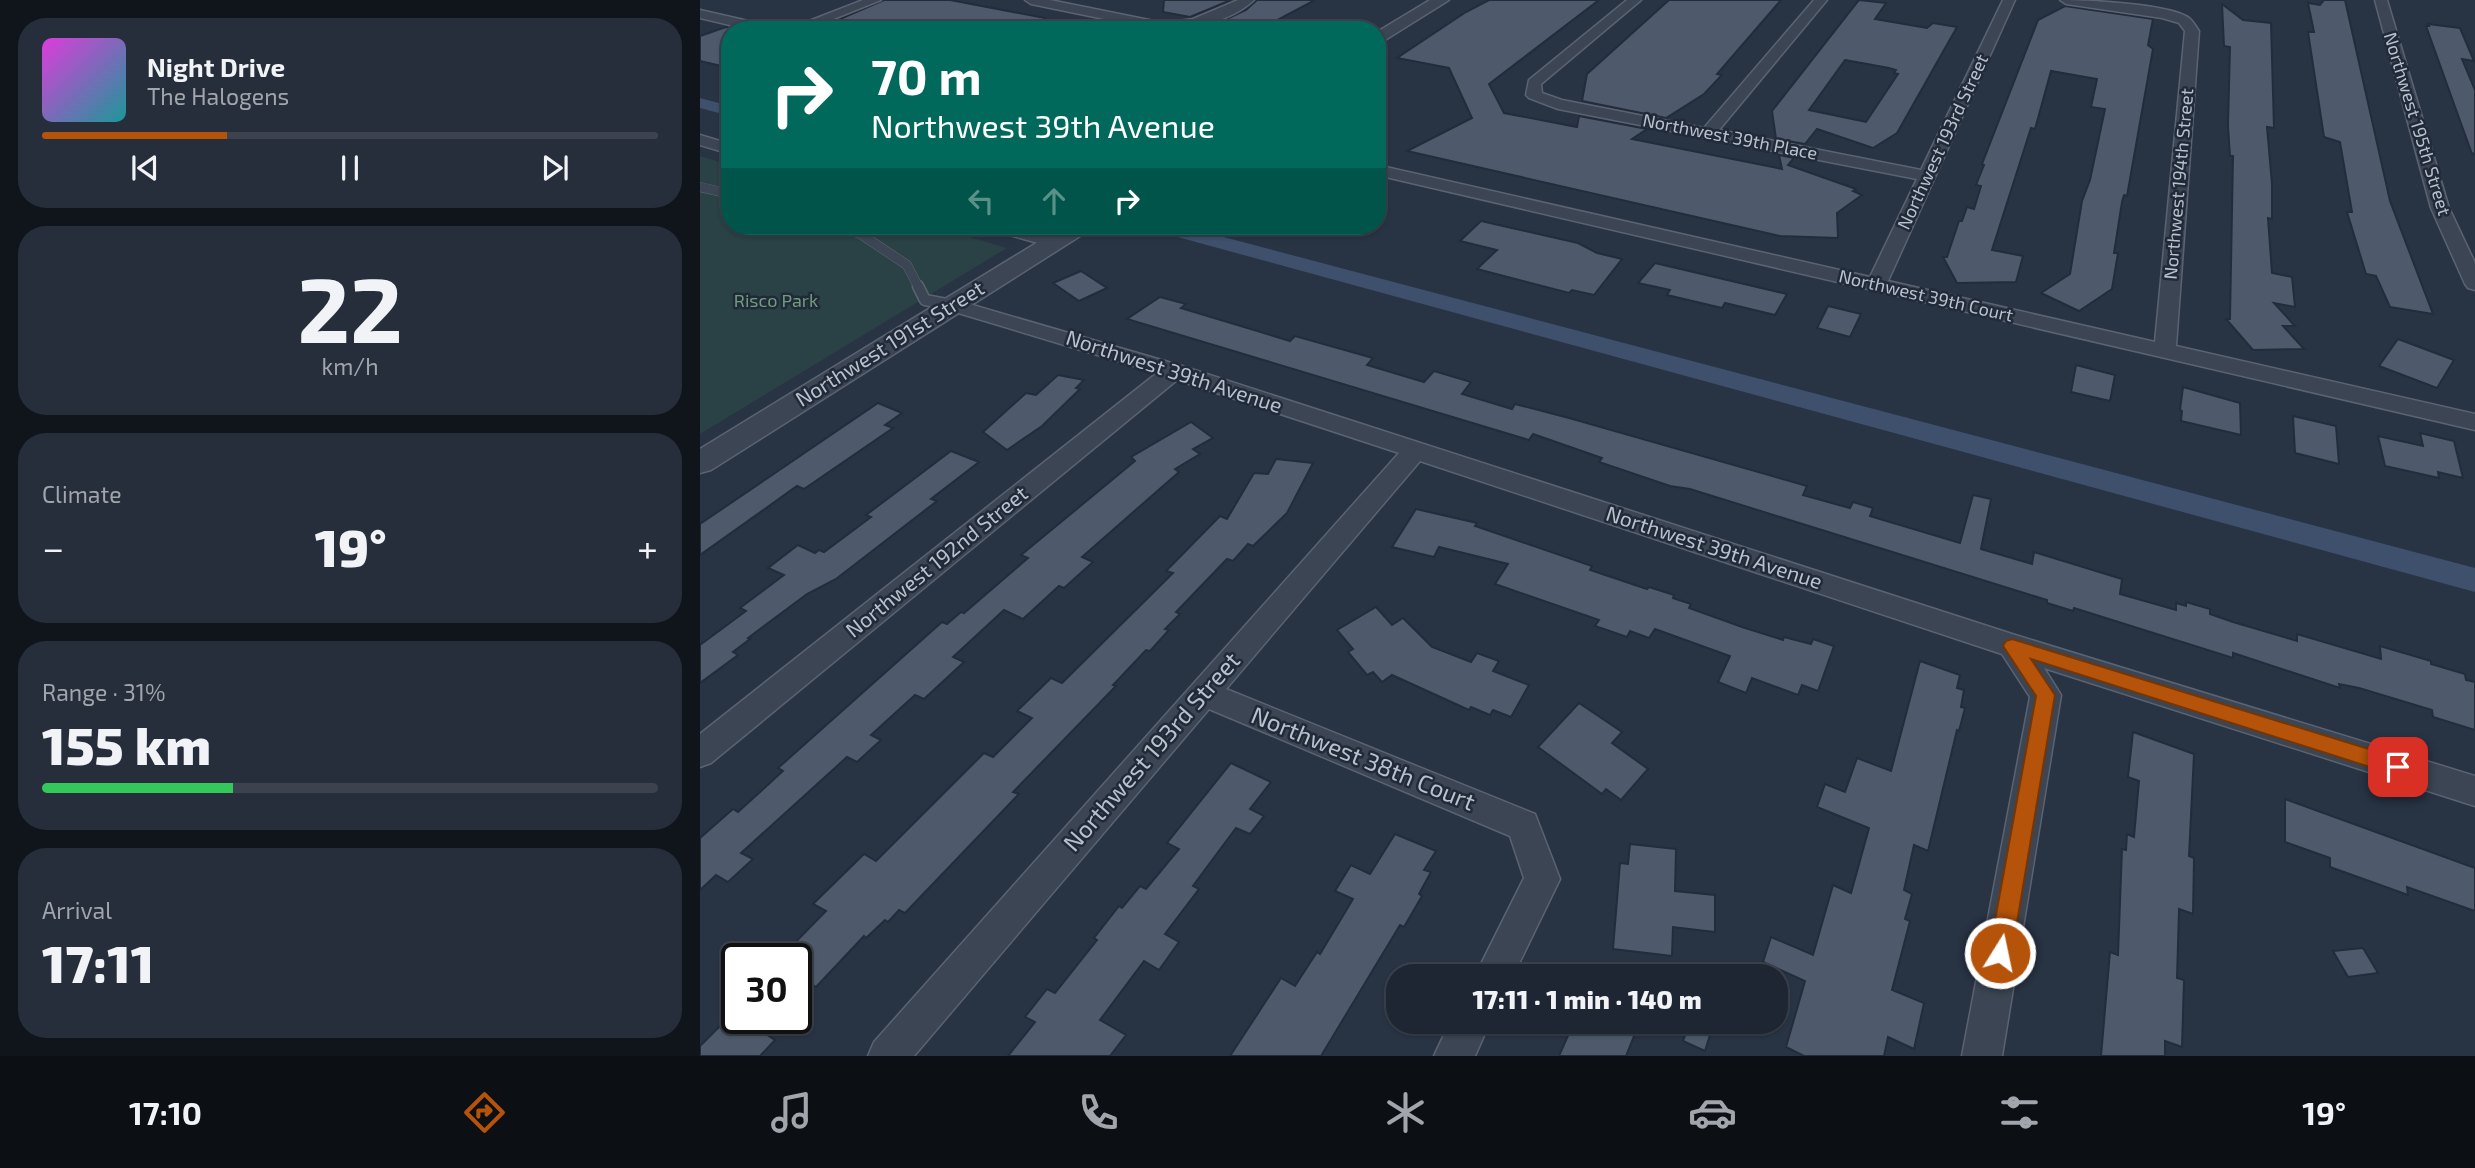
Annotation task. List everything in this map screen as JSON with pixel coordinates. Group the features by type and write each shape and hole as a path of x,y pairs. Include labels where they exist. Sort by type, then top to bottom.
{"street":[{"path":"818,21 875,0"},
{"path":"1031,0 1057,2 1138,21"},
{"path":"1203,21 1248,0"},
{"path":"1386,34 1441,0"},
{"path":"1534,95 1534,83 1635,0"},
{"path":"1708,133 1821,0"},
{"name":"Northwest 193rd Street","path":"1876,285 2009,0"},
{"name":"Northwest 194th Street","path":"2066,0 2164,13 2184,20 2192,31 2165,351"},
{"name":"Northwest 195th Street","path":"2381,0 2440,208 2475,285"},
{"path":"700,14 731,21"},
{"name":"Northwest 39th Place","path":"1534,95 1558,104 1927,176"},
{"path":"700,141 721,147"},
{"name":"Northwest 39th Court","path":"1386,172 2475,422"},
{"path":"1031,235 1038,237"},
{"name":"Northwest 191st Street","path":"700,463 1065,235"},
{"name":"Northwest 39th Avenue","path":"952,305 1174,371 2012,646 2475,791"},
{"name":"Northwest 192nd Street","path":"700,753 1174,371"},
{"name":"Northwest 193rd Street","path":"888,1056 1416,450"},
{"path":"1982,1056 2046,695 2012,646"},
{"name":"Northwest 38th Court","path":"1203,693 1523,825 1542,879 1500,964"},
{"path":"1454,1056 1465,1034"}],"lane":[{"path":"700,187 721,192"},
{"path":"863,235 907,265 925,300 952,305"}],"green space":[{"name":"Risco Park","path":"700,156 721,162 721,235 963,235 1007,248 700,434"}],"building":[{"path":"884,0 950,0 1045,18 1045,21 840,19"},
{"path":"1164,0 1231,0 1190,17 1163,12"},
{"path":"1257,0 1315,0 1275,21 1222,21 1246,10"},
{"path":"1489,0 1599,0 1489,84 1504,113 1577,127 1579,116 1647,129 1632,139 1782,169 1779,155 1794,158 1788,165 1856,189 1853,191 1862,195 1837,213 1838,238 1780,236 1407,151 1472,118 1449,68 1397,58 1466,12"},
{"path":"1669,0 1781,0 1717,74 1722,75 1704,94 1666,118 1582,101 1587,74"},
{"path":"1859,0 1886,3 1875,19 1927,28 1933,23 1957,27 1897,133 1873,148 1817,129 1805,144 1776,139 1772,111","holes":["1845,60 1896,70 1894,73 1898,74 1866,122 1809,110"]},
{"path":"2324,0 2345,0 2390,201 2433,314 2390,307 2376,276 2366,274 2347,212 2352,212 2340,142 2324,137 2308,32 2314,32 2308,3 2320,5"},
{"path":"2222,4 2243,20 2271,23 2274,128 2267,127 2272,184 2272,219 2268,218 2272,273 2292,277 2295,307 2274,303 2295,326 2283,326 2304,349 2253,350 2226,319 2230,319 2233,156 2230,156 2228,126 2230,47 2224,46"},
{"path":"2065,6 2153,19 2148,45 2153,49 2127,196 2124,195 2122,202 2114,253 2118,253 2112,289 2079,311 2041,293 2070,274 2082,201 2090,180 2105,109 2091,107 2097,79 2051,71 2035,129 2031,128 1992,250 2023,256 2016,282 1957,283 1943,257 1947,257 1959,221 1962,221 1967,207 1974,209 1981,186 1976,185 1984,165 1982,164 2038,20"},
{"path":"2428,24 2460,28 2474,61 2462,59 2475,90 2475,153 2472,154 2426,26 2429,26"},
{"path":"721,29 721,66 700,61 700,36"},
{"path":"1481,221 1578,243 1597,253 1622,259 1594,295 1572,290 1569,293 1477,269 1497,250 1460,241"},
{"path":"1655,263 1787,294 1775,315 1725,303 1722,308 1667,295 1670,290 1638,283"},
{"path":"1081,271 1107,288 1079,301 1053,283"},
{"path":"1160,297 1186,304 1181,308 1290,341 1295,336 1373,358 1367,365 1424,382 1434,371 1471,382 1462,394 1512,409 1515,404 1569,418 1807,486 1803,495 1850,508 1853,502 1873,508 1870,516 1960,543 1973,495 1991,499 1981,549 2032,564 2034,552 2122,579 2120,594 2176,610 2176,603 2186,606 2186,602 2210,609 2210,614 2297,641 2297,634 2381,659 2380,646 2431,661 2431,664 2465,674 2466,680 2475,682 2475,730 2433,717 2432,710 2359,688 2339,684 2340,688 2233,653 2233,658 2074,608 2073,611 2047,603 2047,600 1690,489 1670,486 1599,462 1602,458 1533,434 1529,440 1127,319"},
{"path":"1828,306 1861,314 1850,337 1817,328"},
{"path":"2398,339 2454,360 2437,388 2379,366"},
{"path":"2076,365 2115,375 2110,401 2071,392"},
{"path":"1058,375 1084,380 1076,388 1080,389 1042,426 1007,450 983,432 1026,393 1036,395"},
{"path":"2183,387 2240,403 2241,435 2181,421"},
{"path":"878,403 902,413 885,425 893,428 804,489 797,486 700,555 700,524"},
{"path":"2293,416 2336,426 2339,464 2295,453"},
{"path":"1191,422 1213,438 1193,449 1200,454 1175,469 1179,472 1082,557 1093,562 1064,588 1059,586 1023,619 1004,610 953,657 964,662 924,699 915,695 871,735 881,740 857,762 847,757 741,853 753,859 728,882 716,875 700,890 700,838 733,809 738,812 783,771 778,768 942,622 947,624 961,612 964,613 1028,558 1021,555 1135,461 1131,457"},
{"path":"2420,433 2454,441 2463,478 2438,472 2439,478 2385,466 2378,436 2423,446"},
{"path":"951,451 979,462 931,499 937,501 836,579 807,594 748,638 750,639 733,652 738,655 700,683 700,645 746,611 740,608 784,575 768,568 798,545 815,553 819,550 824,552 871,517 866,515"},
{"path":"1276,459 1313,463 1287,513 1253,546 1248,544 1233,561 1227,559 1176,612 1180,614 1165,629 1169,630 1150,651 1146,650 1113,685 1116,686 1013,792 1019,794 905,913 899,910 888,922 885,920 866,938 864,936 816,987 812,984 812,943 795,943 826,911 813,904 864,854 876,861 984,753 993,757 1032,718 1017,711 1051,678 1062,683 1173,573 1166,571 1220,516 1227,519 1254,473 1268,474"},
{"path":"1416,509 1477,523 1475,526 1592,566 1590,570 1674,595 1673,598 1691,604 1689,608 1742,627 1783,640 1784,637 1811,644 1813,639 1834,646 1818,691 1802,685 1798,695 1752,678 1746,693 1718,682 1730,656 1655,629 1649,638 1630,631 1627,637 1595,626 1599,620 1495,584 1508,564 1439,547 1434,557 1392,547"},
{"path":"1376,607 1392,625 1403,618 1432,647 1471,662 1477,653 1499,661 1493,671 1529,685 1511,717 1493,710 1490,715 1471,707 1469,710 1392,675 1382,682 1373,672 1367,675 1348,652 1353,649 1337,630"},
{"path":"1920,661 1960,675 1957,688 1964,690 1961,707 1965,708 1959,731 1957,730 1928,851 1914,845 1904,890 1912,894 1905,919 1910,921 1892,990 1924,1003 1914,1049 1888,1037 1884,1056 1804,1056 1786,1047 1805,981 1788,973 1788,964 1763,962 1771,937 1813,955 1833,885 1851,893 1869,828 1817,807 1825,784 1845,792 1857,758 1891,771"},
{"path":"1579,703 1622,732 1612,743 1648,769 1621,800 1606,789 1602,794 1538,747"},
{"path":"2133,732 2194,754 2189,856 2194,858 2193,914 2179,909 2177,978 2184,980 2182,1047 2165,1041 2165,1056 2101,1056 2110,952 2118,955 2122,849 2126,850 2127,834 2134,837 2139,781 2128,777"},
{"path":"1231,763 1271,782 1250,809 1264,816 1250,834 1236,828 1193,886 1199,889 1165,934 1179,942 1159,970 1144,961 1100,1020 1126,1035 1110,1056 1008,1056 1035,1022 1025,1017 1047,989 1055,993 1097,940 1094,938 1119,906 1122,908 1140,886 1146,889 1179,849 1167,843"},
{"path":"2285,799 2475,868 2475,911 2407,887 2408,895 2330,867 2330,858 2285,842"},
{"path":"1395,834 1436,851 1424,870 1431,872 1419,894 1422,896 1404,927 1400,925 1321,1056 1230,1056 1281,978 1295,986 1317,952 1320,954 1353,899 1335,891 1351,865 1370,874"},
{"path":"1630,844 1676,849 1675,891 1715,895 1715,932 1673,927 1672,956 1613,949 1620,863 1628,864"},
{"path":"2363,948 2378,973 2348,977 2333,951"},
{"path":"721,1025 721,1034 771,1034 769,1036 775,1040 760,1056 700,1056 700,1046"},
{"path":"1569,1034 1635,1034 1626,1056 1559,1056"},
{"path":"1686,1034 1710,1034 1705,1051 1683,1041"}],"waterway":[{"path":"700,103 721,109"},
{"path":"1192,235 2475,580"}],"route":[{"path":"2000,953 2046,695 2012,646 2398,767"}]}
